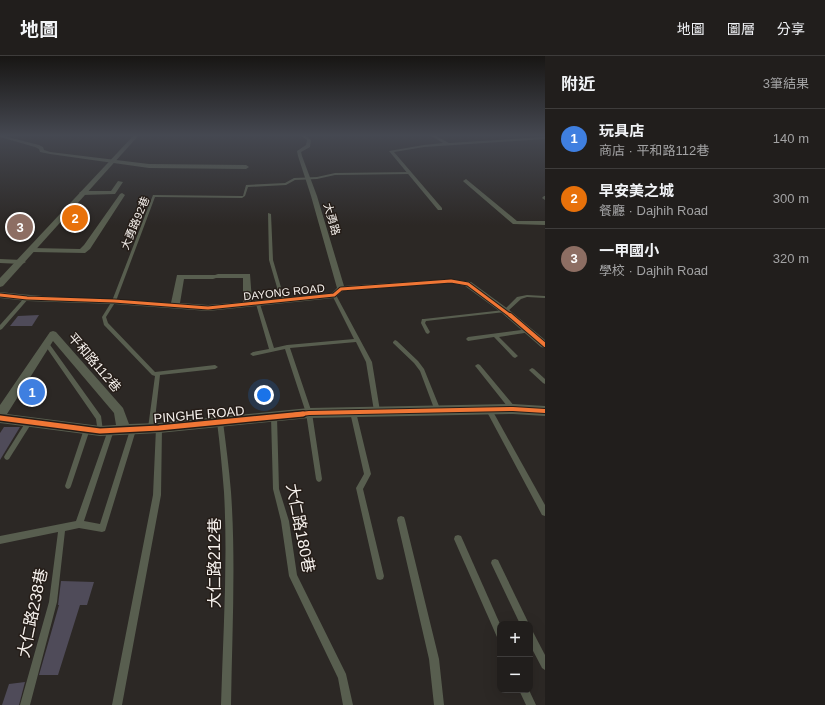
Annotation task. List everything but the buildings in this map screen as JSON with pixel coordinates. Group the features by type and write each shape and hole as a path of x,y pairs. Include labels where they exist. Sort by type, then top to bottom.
{"street":[{"path":"0,284 22,262 106,165"},
{"path":"143,165 246,167"},
{"name":"大勇路","path":"303,165 314,196 341,289"},
{"path":"403,165 440,209"},
{"path":"466,181 515,223 545,223"},
{"path":"82,193 113,194 120,182"},
{"path":"32,250 82,251 122,195"},
{"path":"0,261 22,262"},
{"path":"175,305 180,277 247,276 248,305"},
{"name":"DAYONG ROAD","path":"0,295 27,298 114,300 208,308 334,295 341,289 451,281 468,284 505,311 545,345"},
{"name":"平和路112巷","path":"0,415 53,334 119,410 128,430"},
{"name":"PINGHE ROAD","path":"0,418 87,429 128,430 309,413 513,409 545,411"}],"lane":[{"name":"大勇路92巷","path":"114,300 154,196 244,196 247,186 250,185 286,184 294,179 318,178 335,174 410,173"},
{"path":"269,214 271,260 283,301"},
{"path":"334,295 356,340 369,362 377,411"},
{"path":"428,332 423,323 424,320 505,311 518,298 527,296 545,297"},
{"path":"0,328 27,298"},
{"path":"114,300 104,317 106,324 154,374 215,367"},
{"path":"258,304 272,350"},
{"path":"468,339 529,331"},
{"path":"495,335 515,356"},
{"path":"253,354 287,347 356,340"},
{"path":"395,342 416,362 422,370 438,410"},
{"path":"46,343 106,430 79,524"},
{"path":"287,347 309,413 319,479"},
{"path":"478,366 513,409"},
{"path":"532,370 545,382"},
{"path":"116,705 157,494 155,428 158,374"},
{"path":"489,410 545,512"},
{"path":"353,412 368,474 359,488 380,576"},
{"name":"大仁路180巷","path":"274,417 276,489 285,521 293,576 343,677 348,705"},
{"path":"7,458 29,422"},
{"name":"大仁路212巷","path":"220,422 225,453 230,542 226,705"},
{"path":"68,486 87,429"},
{"path":"0,540 79,524 102,528 128,430"},
{"path":"400,520 434,659 439,705"},
{"name":"大仁路238巷","path":"26,705 53,602 62,527"},
{"path":"458,539 497,627"},
{"path":"495,564 524,621"},
{"path":"533,641 545,666"},
{"path":"525,693 531,705"}],"cycle path":[{"path":"0,295 27,298 114,301 208,308 334,295 341,289 451,281 468,284 505,311 545,345"},
{"path":"0,418 100,431 159,428 309,413 513,409 545,411"}],"place":[{"name":"早安美之城","path":"75,218"},
{"name":"一甲國小","path":"20,227"},
{"name":"玩具店","path":"32,392"}]}
